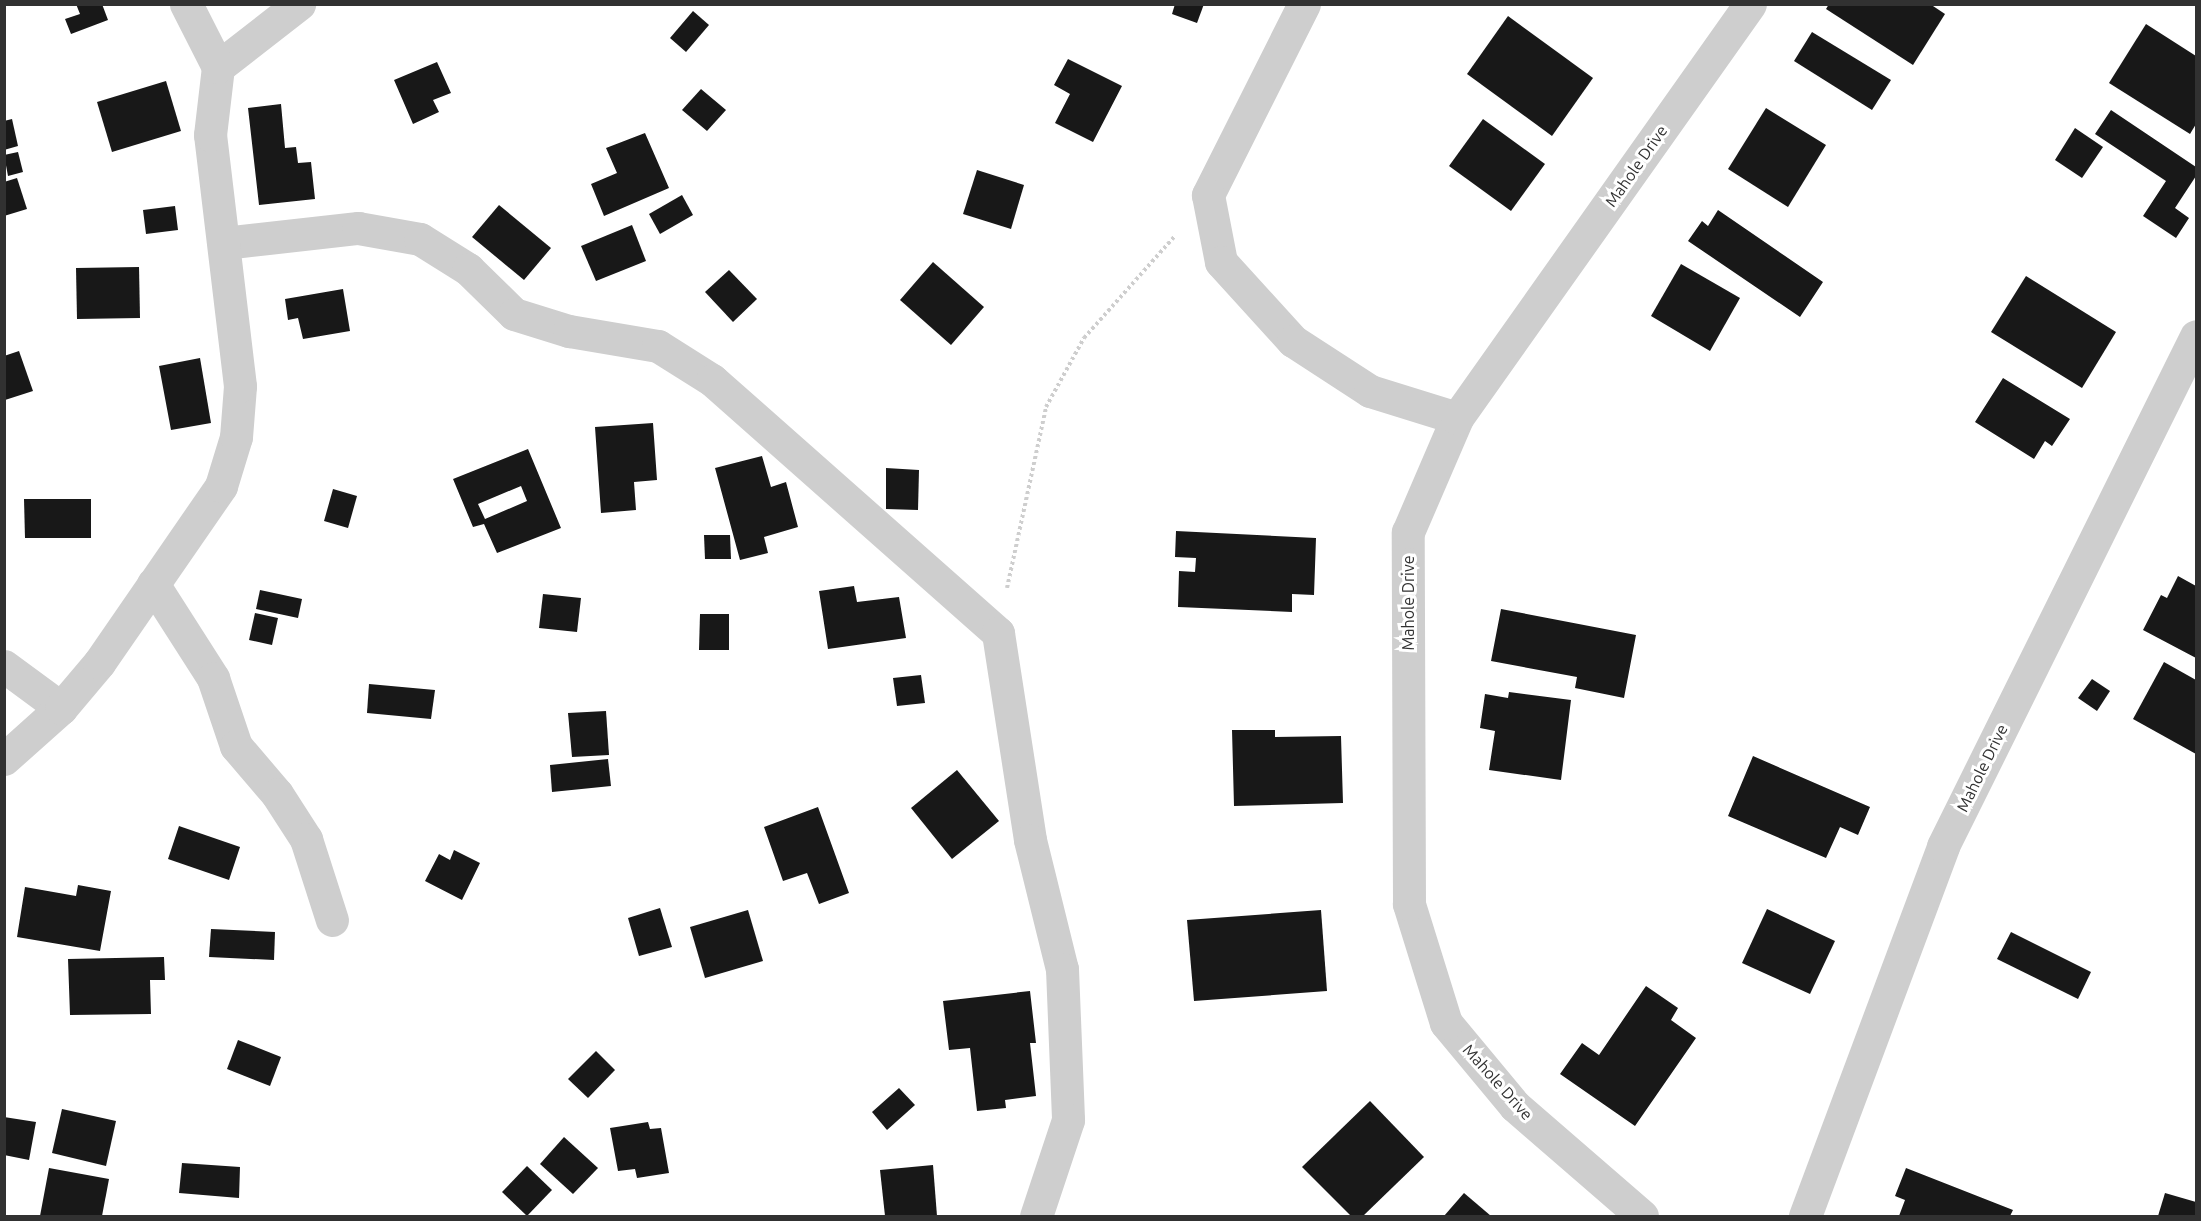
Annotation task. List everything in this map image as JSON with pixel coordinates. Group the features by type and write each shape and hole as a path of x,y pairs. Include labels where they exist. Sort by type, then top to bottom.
{"street":[{"path":"4,759 61,708 99,663 221,486 236,437 240,386 210,135 218,67 186,4"},
{"path":"218,67 299,4"},
{"path":"1304,4 1208,195 1221,262 1293,341 1370,391 1457,418"},
{"name":"Mahole Drive","path":"1642,1216 1515,1106 1446,1023 1409,904 1408,532 1457,418 1750,4"},
{"path":"224,243 358,228 420,239 468,269 514,314 569,331 658,346 712,380 998,633 1030,840 1062,969 1068,1120 1036,1216"},
{"name":"Mahole Drive","path":"1805,1216 1943,846 2196,336"},
{"path":"153,584 213,678 236,746 277,794 306,839 332,920"},
{"path":"4,666 61,708"}],"path":[{"path":"998,633 1046,407 1084,338 1142,276 1208,195"}],"building":[{"path":"76,4 102,4 108,20 71,34 65,19 80,14"},
{"path":"1175,4 1204,4 1197,23 1172,14"},
{"path":"1829,4 1930,4 1945,14 1913,65 1826,9"},
{"path":"693,11 709,25 686,52 670,38"},
{"path":"1508,16 1593,78 1552,136 1467,74"},
{"path":"2146,24 2196,56 2196,124 2190,134 2109,83"},
{"path":"1812,32 1891,80 1872,110 1794,61"},
{"path":"1068,59 1122,86 1093,142 1055,123 1070,94 1054,85"},
{"path":"437,62 451,93 433,100 439,112 413,124 394,80"},
{"path":"166,81 181,131 112,152 97,102"},
{"path":"701,89 726,110 707,131 682,110"},
{"path":"281,104 285,148 296,147 298,163 311,162 315,199 259,205 248,108"},
{"path":"1766,108 1826,145 1788,207 1728,169"},
{"path":"2111,110 2196,167 2196,176 2175,208 2189,218 2176,238 2143,216 2166,181 2095,134"},
{"path":"12,119 18,146 4,150 4,121"},
{"path":"1483,119 1545,164 1511,211 1449,166"},
{"path":"2075,128 2103,147 2082,178 2055,160"},
{"path":"645,133 669,188 604,216 591,184 617,173 606,148"},
{"path":"18,152 23,172 8,176 4,155"},
{"path":"977,170 1024,185 1011,229 963,214"},
{"path":"17,178 27,209 4,216 4,182"},
{"path":"682,195 693,215 660,234 649,214"},
{"path":"499,205 551,248 524,280 472,237"},
{"path":"175,206 178,230 146,234 143,210"},
{"path":"1718,210 1823,282 1800,317 1688,241 1702,221 1708,226"},
{"path":"632,225 646,261 596,281 581,246"},
{"path":"933,262 984,307 951,345 900,300"},
{"path":"1681,264 1740,298 1710,351 1651,316"},
{"path":"139,267 140,318 77,319 76,268"},
{"path":"729,270 757,299 733,322 705,292"},
{"path":"2026,276 2116,332 2082,388 1991,332"},
{"path":"343,289 350,331 303,339 298,318 288,320 285,299"},
{"path":"19,351 33,391 5,400 4,356"},
{"path":"200,358 211,423 171,430 159,366"},
{"path":"2003,378 2070,419 2052,446 2045,441 2034,459 1975,422"},
{"path":"653,423 657,480 634,482 636,510 601,513 595,427"},
{"path":"528,449 561,528 497,553 484,524 473,527 453,479","holes":["521,486 527,501 485,519 478,504"]},
{"path":"762,456 771,487 786,482 798,527 764,537 768,553 740,560 715,468"},
{"path":"886,468 919,470 918,510 886,509"},
{"path":"333,489 357,496 348,528 324,521"},
{"path":"24,499 91,499 91,538 25,538"},
{"path":"1176,531 1316,538 1314,595 1292,594 1292,612 1178,607 1179,571 1195,572 1196,558 1175,557"},
{"path":"704,535 730,535 731,559 705,559"},
{"path":"2178,576 2196,586 2196,658 2143,630 2161,595 2167,598"},
{"path":"854,586 857,602 899,597 906,638 828,649 819,591"},
{"path":"260,590 302,599 298,618 256,609"},
{"path":"543,594 581,598 577,632 539,628"},
{"path":"1501,609 1636,635 1624,698 1575,688 1577,677 1491,661"},
{"path":"255,613 278,618 272,645 249,640"},
{"path":"700,614 729,614 729,650 699,650"},
{"path":"2164,662 2196,680 2196,754 2133,719"},
{"path":"921,675 925,703 897,706 893,678"},
{"path":"2092,679 2110,691 2097,711 2078,698"},
{"path":"369,684 435,690 431,719 367,713"},
{"path":"1509,692 1571,700 1561,780 1489,770 1495,731 1480,728 1485,694 1508,698"},
{"path":"606,711 609,755 572,757 568,713"},
{"path":"1232,730 1275,730 1275,737 1341,736 1343,803 1234,806"},
{"path":"1753,756 1870,807 1858,835 1840,827 1826,858 1728,816"},
{"path":"608,759 611,786 552,792 550,765"},
{"path":"957,770 999,821 952,859 911,808"},
{"path":"818,807 849,893 819,904 807,873 783,881 764,827"},
{"path":"179,826 240,847 229,880 168,859"},
{"path":"454,850 480,863 462,900 425,881 439,854 450,860"},
{"path":"78,885 111,891 100,951 17,937 25,887 76,896"},
{"path":"660,908 672,947 639,956 628,918"},
{"path":"1767,909 1835,941 1810,994 1742,963"},
{"path":"748,910 763,961 705,978 690,927"},
{"path":"1321,910 1327,991 1194,1001 1187,920"},
{"path":"211,929 275,932 274,960 209,957"},
{"path":"2011,932 2091,972 2078,999 1997,959"},
{"path":"164,957 165,980 150,980 151,1014 70,1015 68,959"},
{"path":"1646,986 1678,1008 1671,1020 1696,1038 1635,1126 1560,1074 1582,1043 1599,1055"},
{"path":"1030,991 1036,1043 1030,1043 1036,1096 1005,1100 1006,1108 977,1111 970,1048 949,1050 943,1001"},
{"path":"238,1040 281,1057 270,1086 227,1069"},
{"path":"596,1051 615,1070 588,1098 568,1079"},
{"path":"899,1088 915,1105 887,1130 872,1112"},
{"path":"1370,1101 1424,1157 1363,1216 1351,1216 1302,1167"},
{"path":"62,1109 116,1121 106,1166 52,1153"},
{"path":"4,1117 36,1122 29,1160 4,1155"},
{"path":"648,1122 650,1129 661,1128 669,1173 637,1178 635,1169 618,1171 610,1128"},
{"path":"564,1137 598,1168 573,1194 540,1164"},
{"path":"182,1163 240,1167 239,1198 179,1193"},
{"path":"933,1165 937,1216 885,1216 880,1170"},
{"path":"527,1166 552,1190 527,1216 502,1192"},
{"path":"49,1168 109,1179 102,1216 40,1216"},
{"path":"1906,1168 2013,1210 2010,1216 1899,1216 1905,1200 1895,1196"},
{"path":"1464,1193 1491,1216 1444,1216"},
{"path":"2165,1193 2196,1202 2196,1216 2158,1216"}]}
